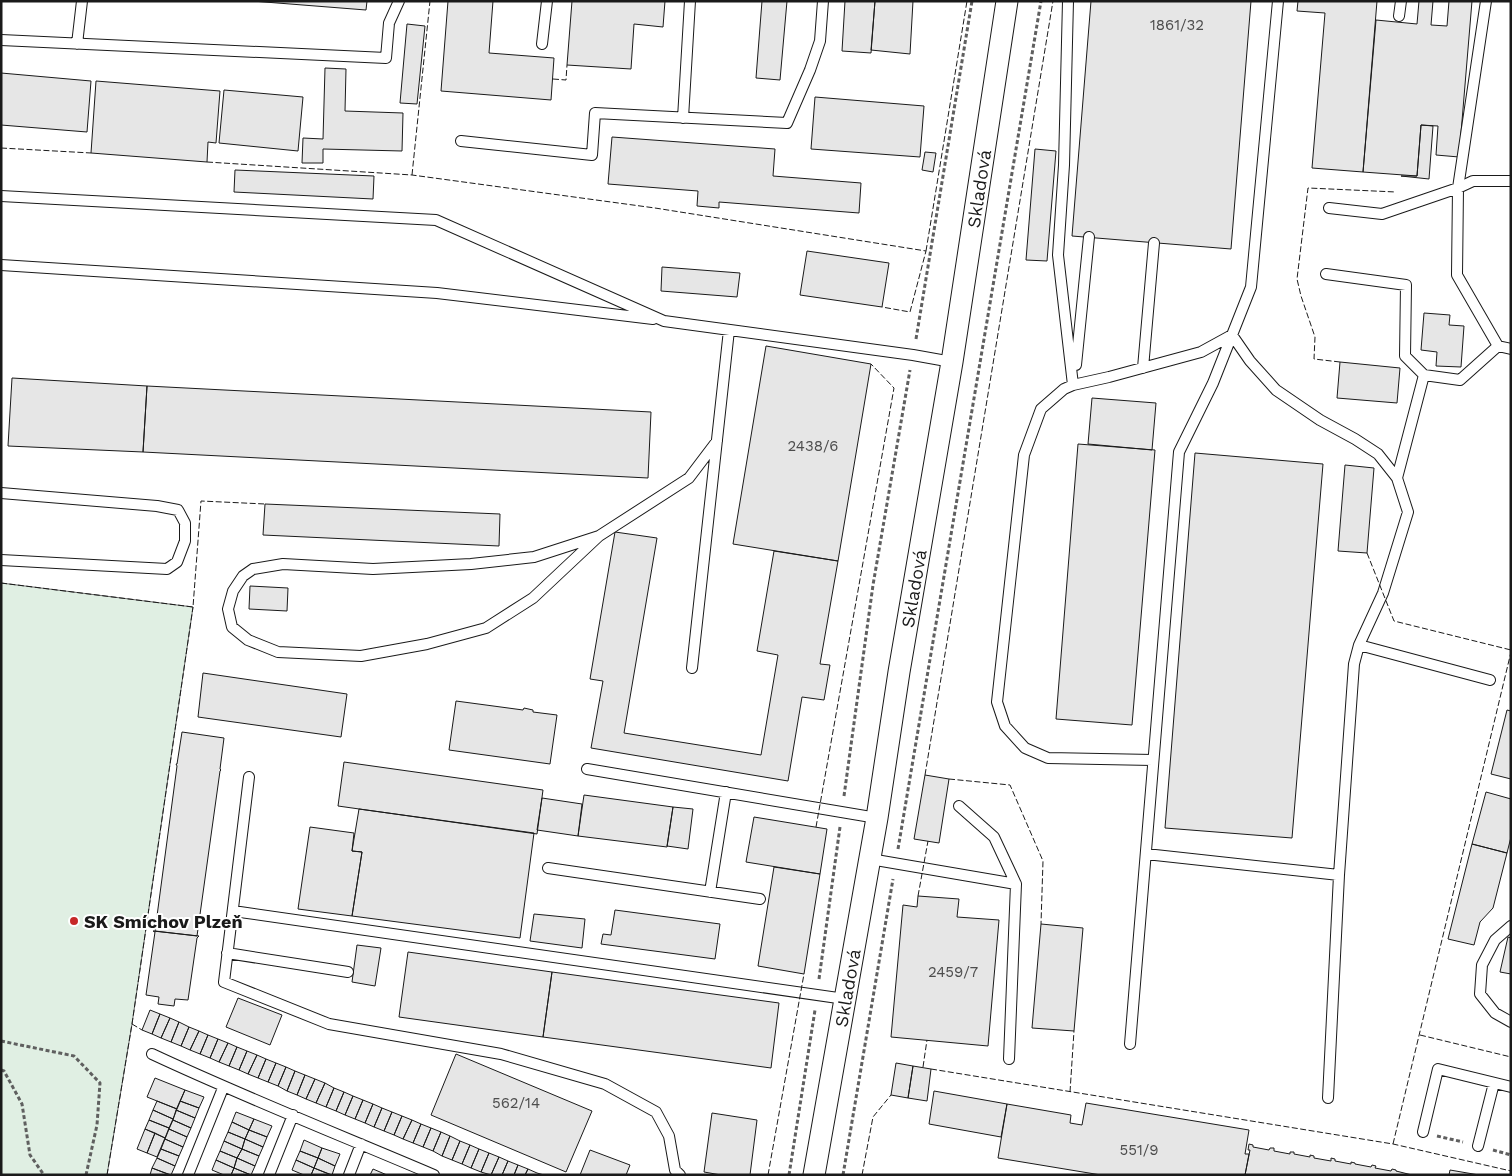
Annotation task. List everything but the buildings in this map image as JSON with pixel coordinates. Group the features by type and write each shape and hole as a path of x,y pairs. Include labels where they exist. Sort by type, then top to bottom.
{"street":[{"name":"Skladová","path":"814,1175 877,818 899,672 952,362 1007,1"}],"lane":[{"path":"77,44 82,1"},
{"path":"1,40 386,58 389,23 399,1"},
{"path":"542,44 547,1"},
{"path":"682,118 690,1"},
{"path":"461,141 592,155 594,113 787,124 820,41 823,1"},
{"path":"1068,1 1064,165 1058,256 1074,385"},
{"path":"1130,1044 1179,452 1213,383 1252,287 1278,1"},
{"path":"1399,16 1401,1"},
{"path":"1486,1 1458,188 1457,275 1498,346 1511,349"},
{"path":"1329,208 1382,214 1473,181 1511,181"},
{"path":"1,196 436,220 664,321"},
{"path":"1074,385 1089,237"},
{"path":"1143,368 1154,243"},
{"path":"1,265 437,293 664,321 952,362"},
{"path":"1326,274 1406,285 1405,356 1424,376 1460,380 1498,346"},
{"path":"692,668 729,330"},
{"path":"1153,760 1048,758 1025,748 1005,726 997,702 1024,454 1041,409 1064,389 1201,352 1232,334"},
{"path":"1232,334 1250,361 1276,390 1320,420 1378,454 1398,478 1408,512 1383,593 1359,645 1354,664 1328,1098"},
{"path":"1398,478 1424,376"},
{"path":"599,536 534,557 471,564 373,569 283,564 253,568 243,576 233,591 228,609 232,627 248,640 278,652 361,656 426,644 486,628 533,598 599,536 689,478 717,441"},
{"path":"1,492 156,506 178,510 185,523 185,541 177,562 167,569 1,560"},
{"path":"1359,645 1490,680"},
{"path":"587,769 877,818"},
{"path":"249,777 224,982 328,1024 501,1054 605,1084 656,1112 669,1136 675,1170 680,1175"},
{"path":"710,892 726,792"},
{"path":"959,806 994,837 1016,884 1009,1059"},
{"path":"1146,854 1340,875"},
{"path":"870,859 1016,884"},
{"path":"548,868 760,899"},
{"path":"233,911 845,999"},
{"path":"1511,926 1495,940 1482,965 1480,994 1495,1013 1511,1022"},
{"path":"228,953 348,972"},
{"path":"152,1054 223,1088 293,1115 431,1174"},
{"path":"1423,1132 1438,1069 1511,1087"},
{"path":"1478,1146 1494,1083"},
{"path":"188,1175 223,1088"},
{"path":"269,1175 293,1115"},
{"path":"349,1175 361,1144"}],"path":[{"path":"789,1175 817,995 874,586 972,1"},
{"path":"843,1175 1041,1"},
{"path":"1,1041 74,1056 100,1083 97,1125 86,1175"},
{"path":"1,1070 4,1071 22,1104 30,1155 44,1175"},
{"path":"1423,1132 1511,1155"}],"green space":[{"name":"SK Smíchov Plzeň","path":"1,583 193,607 132,1024 107,1175 1,1175"}],"fence":[{"path":"412,175 430,1"},
{"path":"926,251 967,1"},
{"path":"925,775 1053,1"},
{"path":"553,79 566,80 567,65"},
{"path":"1,148 91,153"},
{"path":"207,162 412,175 655,208 926,251 910,312 882,307"},
{"path":"1340,362 1314,359 1315,337 1297,279 1308,188 1396,192"},
{"path":"816,827 894,388 871,364"},
{"path":"1,583 193,607 201,501 265,504"},
{"path":"1367,553 1394,621 1511,650"},
{"path":"107,1175 132,1024 193,607"},
{"path":"1393,1144 1511,652"},
{"path":"949,779 1010,785 1043,861 1041,924"},
{"path":"918,896 928,841"},
{"path":"768,1175 804,974"},
{"path":"132,1024 142,1030"},
{"path":"1070,1092 1074,1031"},
{"path":"1420,1035 1511,1057"},
{"path":"923,1067 927,1040"},
{"path":"931,1069 1393,1144 1511,1171"},
{"path":"862,1175 873,1117 891,1095"}],"place":[{"name":"SK Smíchov Plzeň","path":"74,921"}]}
